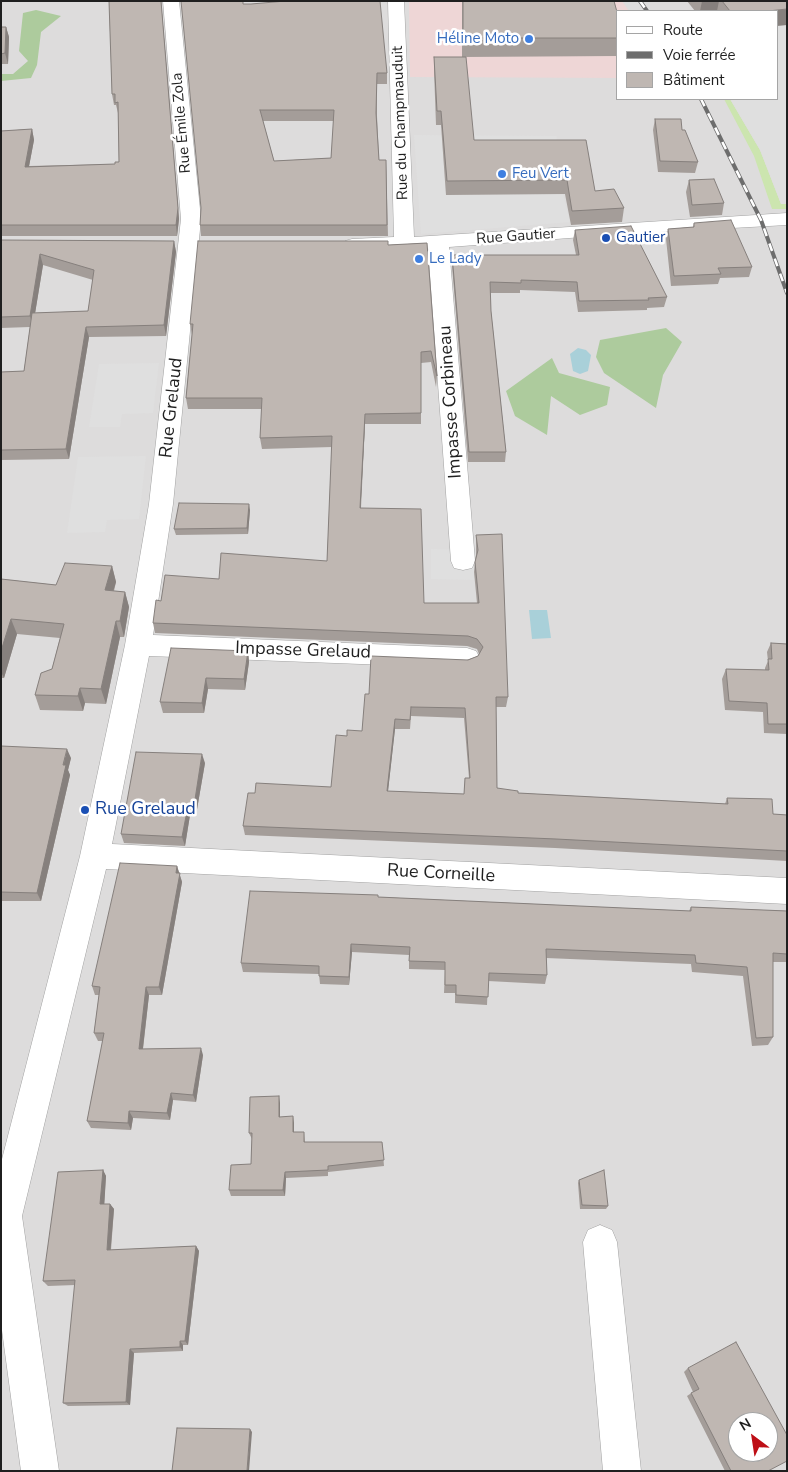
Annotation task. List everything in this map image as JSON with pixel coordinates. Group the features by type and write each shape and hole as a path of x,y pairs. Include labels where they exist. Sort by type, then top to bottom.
{"street":[{"name":"Rue Émile Zola","path":"171,1 191,218 190,244"},
{"name":"Rue du Champmauduit","path":"396,1 404,244"},
{"name":"Rue Gautier","path":"336,244 404,244 787,219"},
{"name":"Impasse Corbineau","path":"438,242 463,561"},
{"name":"Rue Grelaud","path":"3,1205 95,856 138,645 161,504 190,244"},
{"name":"Impasse Grelaud","path":"138,645 467,658"},
{"name":"Rue Corneille","path":"95,856 787,891"},
{"path":"3,1205 40,1471"},
{"path":"600,1242 622,1471"}],"shaded area":[{"path":"1,1 787,1 787,1471 1,1471"},
{"path":"409,1 622,1 628,10 616,10 616,78 410,77"},
{"path":"787,25 787,204 781,204 760,150 731,100 778,100 778,26"},
{"path":"414,135 557,136 556,153 443,154 446,194 563,194 570,222 421,234"},
{"path":"159,363 153,413 122,414 120,427 89,427 99,364"},
{"path":"146,456 139,519 107,520 105,532 67,533 78,457"},
{"path":"431,549 474,550 475,580 431,579"}],"green space":[{"path":"36,10 61,16 41,32 37,65 31,78 1,81 1,74 13,74 28,61 19,51 23,13"},
{"path":"725,100 731,100 760,150 781,204 787,204 787,209 772,209 754,156"},
{"path":"666,328 682,342 663,375 656,408 604,373 596,357 600,340"},
{"path":"552,358 559,373 610,387 607,405 580,415 551,396 547,435 515,416 506,391"}],"water":[{"path":"578,348 586,350 591,355 588,371 580,374 573,371 570,354"},
{"path":"529,610 547,610 551,638 532,639"}],"building":[{"path":"109,1 161,1 178,208 176,225 1,225 1,131 32,129 25,167 115,164 115,162 119,162 118,102 115,103 115,94 112,94"},
{"path":"181,1 243,1 243,4 251,4 286,1 380,1 387,73 377,73 376,113 379,160 386,160 387,225 200,225 201,208","holes":["260,110 334,110 331,158 274,161"]},
{"path":"463,1 614,1 616,10 616,38 463,38"},
{"path":"722,1 787,1 787,9 729,10"},
{"path":"1,27 6,27 5,53 1,54"},
{"path":"434,57 466,57 474,140 586,140 595,191 614,189 624,208 572,211 567,180 447,181 441,111 437,111"},
{"path":"655,119 681,119 682,130 685,130 698,162 660,161"},
{"path":"714,179 724,203 692,205 689,180"},
{"path":"731,220 752,267 718,268 721,274 674,276 668,229 694,227 694,223"},
{"path":"631,226 667,297 648,298 649,300 579,301 577,282 521,280 521,283 490,282 491,311 506,452 469,452 452,255 579,255 575,230"},
{"path":"1,240 174,241 164,325 86,327 66,449 1,450 1,372 24,371 32,313 88,311 94,270 40,254 30,316 1,317"},
{"path":"198,241 388,241 388,245 427,243 437,376 431,351 421,352 421,413 365,414 360,508 421,509 424,603 479,603 475,562 478,550 476,535 502,534 508,697 496,697 497,788 518,791 518,793 728,804 727,798 772,799 773,814 787,815 787,851 243,826 248,793 255,793 256,783 331,787 336,735 347,736 347,730 362,731 365,694 369,694 371,656 468,660 478,656 483,647 477,639 468,636 153,623 156,600 161,601 165,575 219,579 221,553 327,561 332,436 260,438 262,398 186,398 193,324 190,324","holes":["411,707 465,708 470,778 465,778 464,794 387,791 395,719 410,720"]},
{"path":"179,503 249,504 247,528 174,529"},
{"path":"65,563 112,566 105,590 125,592 120,621 116,621 101,689 80,688 78,696 35,695 41,673 52,669 64,624 11,619 1,651 1,579 56,585"},
{"path":"771,643 787,644 787,724 768,724 767,703 729,701 726,669 769,670 768,659 772,659"},
{"path":"171,648 248,651 244,679 206,678 202,703 160,702"},
{"path":"1,746 67,749 63,765 66,765 37,893 1,892"},
{"path":"136,752 202,754 194,806 188,806 182,837 121,834"},
{"path":"120,863 177,866 176,873 180,873 159,987 146,987 139,1049 201,1048 193,1095 171,1093 167,1113 129,1111 128,1123 87,1121 104,1033 94,1033 100,987 92,986"},
{"path":"250,891 378,895 378,897 691,911 691,907 787,911 787,954 773,953 773,1037 756,1038 747,967 696,963 695,955 546,949 547,975 489,973 488,997 456,995 456,985 445,985 445,962 409,961 410,947 351,944 349,977 319,976 319,966 241,963"},
{"path":"279,1096 279,1117 293,1116 293,1132 304,1132 304,1142 382,1142 384,1160 328,1166 328,1170 285,1172 283,1190 229,1190 231,1165 251,1164 252,1133 249,1133 250,1097"},
{"path":"103,1170 100,1204 110,1204 107,1250 196,1246 185,1341 180,1341 180,1347 130,1349 126,1402 63,1403 75,1280 43,1281 58,1172"},
{"path":"604,1170 608,1206 582,1205 579,1180"},
{"path":"736,1342 774,1412 728,1412 728,1462 778,1462 778,1419 787,1435 787,1461 768,1471 731,1471 691,1393 699,1389 688,1368"},
{"path":"177,1428 250,1429 247,1471 172,1471"}],"railway":[{"path":"640,1 646,10"},
{"path":"701,100 761,220 787,293"}],"place":[{"name":"Héline Moto","path":"529,39"},
{"name":"Feu Vert","path":"502,174"},
{"name":"Gautier","path":"606,238"},
{"name":"Le Lady","path":"419,259"},
{"name":"Rue Grelaud","path":"85,810"}]}
